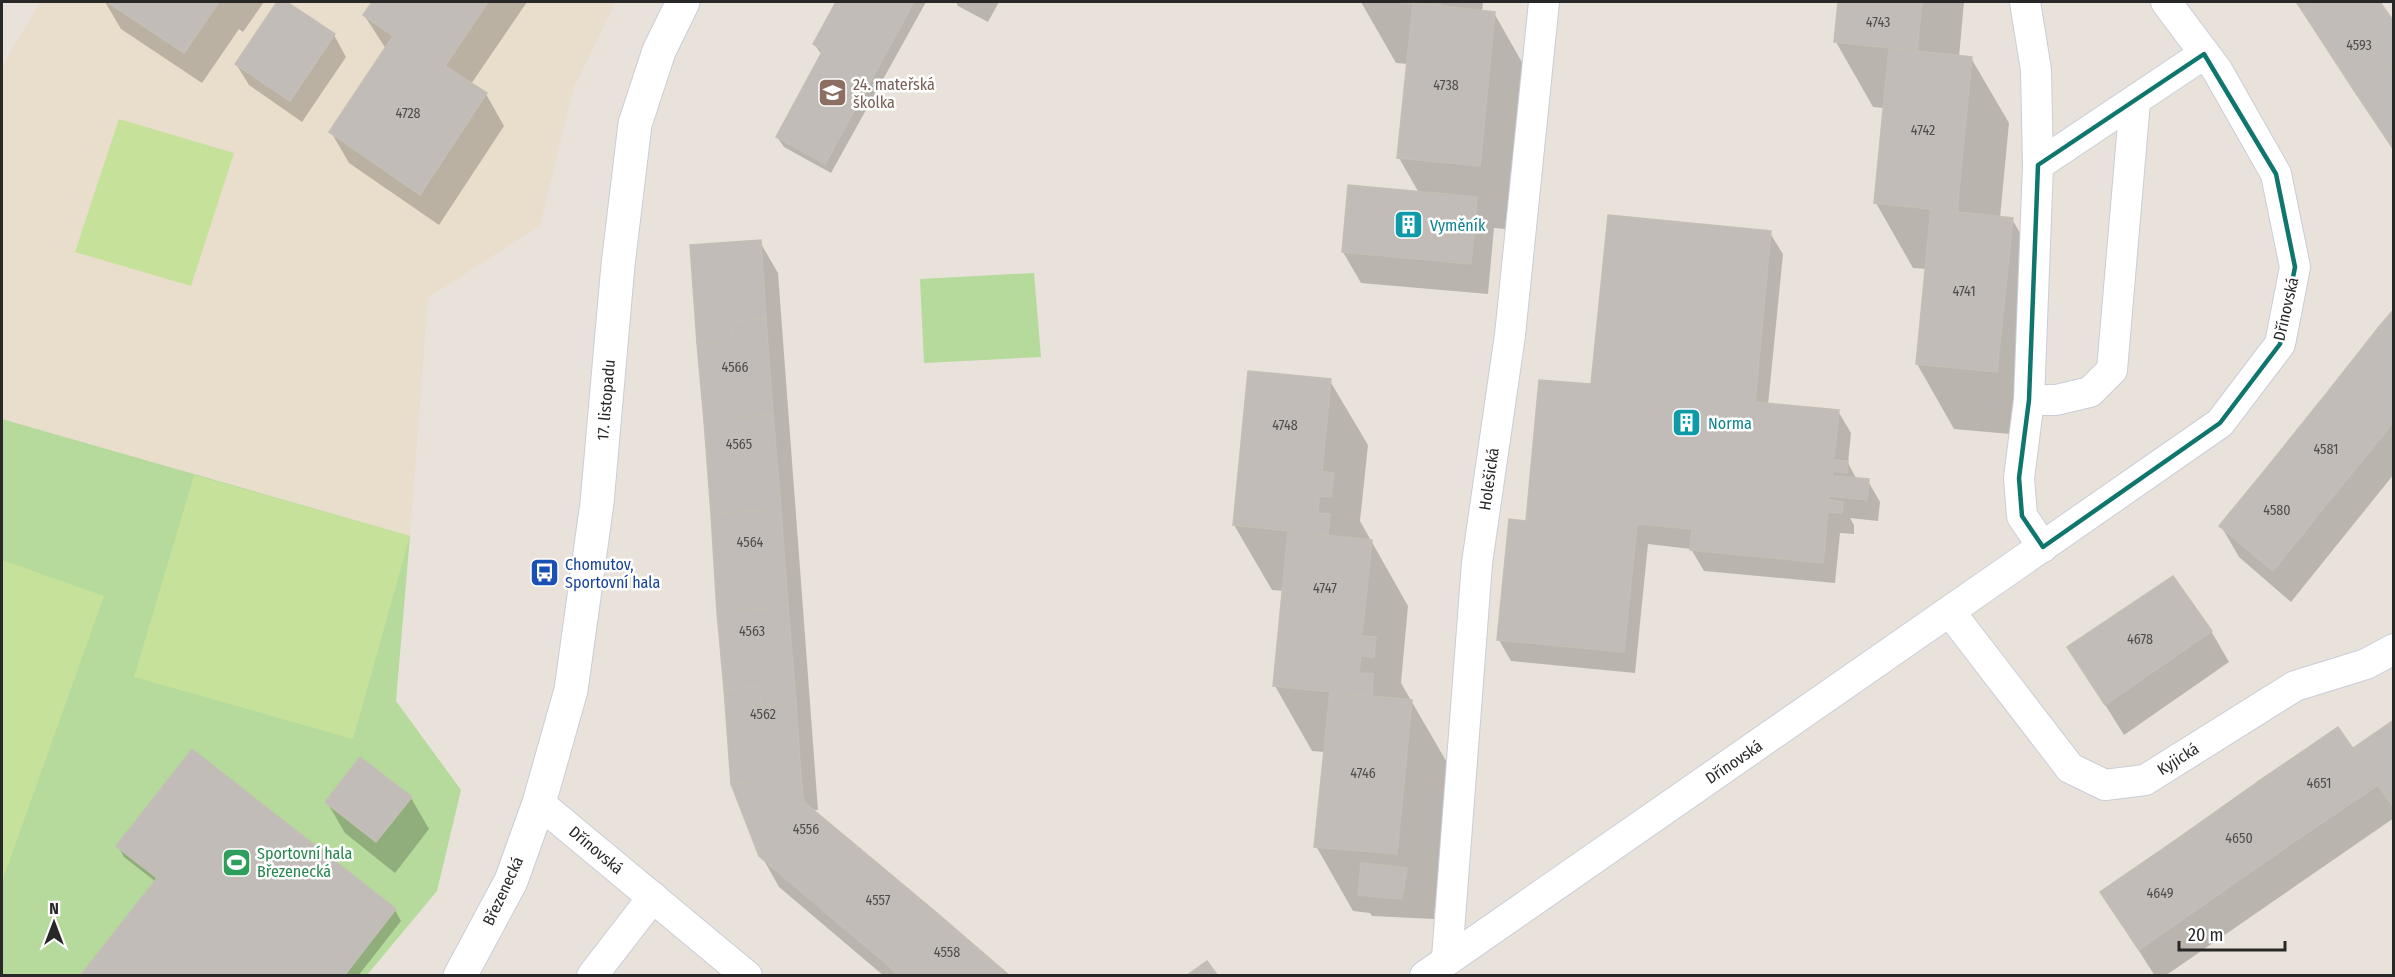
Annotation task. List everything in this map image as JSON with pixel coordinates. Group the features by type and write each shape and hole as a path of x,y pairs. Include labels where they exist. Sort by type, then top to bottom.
{"street":[{"name":"17. listopadu","path":"539,803 571,690 585,602 635,124 659,51 683,2"},
{"name":"Holešická","path":"1436,967 1477,562 1510,335 1544,2"},
{"path":"2025,2 2036,70 2038,165 2029,400 2019,478 2022,516 2043,547"},
{"name":"Dřínovská","path":"1436,967 2078,524 2220,423 2280,344 2295,267 2276,174 2217,70 2166,2"},
{"path":"2038,165 2204,54"},
{"path":"2029,400 2056,400 2090,392 2112,370 2135,101"},
{"name":"Kyjická","path":"1950,612 2070,768 2105,785 2145,780 2295,686 2366,664 2394,649"},
{"name":"Dřínovská","path":"539,803 747,975"},
{"name":"Březenecká","path":"460,975 511,881 539,803"},
{"path":"592,975 653,897"}],"highlighted area":[{"path":"2204,54 2276,174 2295,267 2280,344 2220,423 2043,547 2022,516 2019,478 2029,400 2038,165"}],"shaded area":[{"path":"40,2 616,2 574,87 540,225 428,298 410,536 2,419 2,66"}],"green space":[{"path":"119,119 234,153 191,286 75,252"},
{"path":"1034,273 1041,357 924,363 920,279"},
{"path":"2,419 410,536 396,701 461,790 437,891 367,975 2,975"},
{"path":"194,475 410,536 353,739 134,677"},
{"path":"2,560 104,596 2,882"}],"building":[{"path":"107,2 219,2 184,53"},
{"path":"277,2 287,2 335,34 290,101 235,64"},
{"path":"372,2 488,2 445,66 487,93 420,195 329,132 393,36 363,15"},
{"name":"24. mateřská školka","path":"836,2 914,2 825,164 776,137 823,50 813,44"},
{"path":"1393,2 1440,2 1440,6"},
{"path":"1838,2 1922,2 1917,51 1834,42"},
{"path":"2296,2 2320,2 2303,12"},
{"path":"2320,2 2380,2 2394,22 2394,67 2355,92 2303,12"},
{"path":"1413,3 1495,12 1480,166 1397,158"},
{"path":"1889,48 1972,57 1957,212 1874,203"},
{"path":"2394,67 2394,150 2355,92"},
{"name":"Vyměník","path":"1348,185 1477,197 1471,264 1342,252"},
{"path":"1931,209 2013,218 1997,372 1916,364"},
{"name":"Norma","path":"1608,215 1771,231 1755,402 1839,410 1834,460 1848,461 1847,473 1833,471 1832,476 1869,479 1867,500 1829,496 1829,500 1843,502 1842,513 1828,512 1823,563 1690,550 1692,529 1637,524 1624,652 1497,640 1509,519 1526,521 1539,380 1591,384"},
{"path":"761,240 766,319 732,321 733,341 697,343 690,245"},
{"path":"2394,309 2394,341 2378,328"},
{"path":"766,319 773,414 704,421 697,343 733,341 732,321"},
{"path":"2378,328 2394,341 2394,421 2384,434 2330,389"},
{"path":"1248,371 1331,379 1322,471 1334,473 1331,497 1319,496 1318,513 1330,514 1328,535 1233,525"},
{"path":"2330,389 2384,434 2334,495 2308,472 2294,488 2269,465"},
{"path":"773,414 781,509 711,514 704,421"},
{"path":"2269,465 2294,488 2308,472 2334,495 2273,571 2219,526"},
{"path":"781,509 788,607 717,612 711,514"},
{"path":"1288,531 1372,540 1362,636 1376,637 1374,657 1361,656 1359,673 1373,674 1372,696 1273,686"},
{"path":"2173,576 2212,631 2105,705 2067,647"},
{"path":"788,607 796,702 761,706 760,687 724,689 717,612"},
{"path":"760,687 761,706 796,702 801,779 731,784 724,689"},
{"path":"1330,692 1412,700 1397,854 1314,847"},
{"path":"2394,720 2394,804 2392,805 2352,749"},
{"path":"2338,727 2378,785 2298,839 2259,781"},
{"name":"Sportovní hala Březenecká","path":"192,749 396,909 344,976 80,976 157,878 116,846"},
{"path":"360,757 412,797 376,842 325,802"},
{"path":"801,779 804,802 759,856 731,784"},
{"path":"2259,781 2298,839 2219,894 2180,837"},
{"path":"804,802 864,852 841,880 856,893 833,919 759,856"},
{"path":"2180,837 2219,894 2139,950 2100,892"},
{"path":"864,852 937,913 891,968 833,919 856,893 841,880"},
{"path":"1361,863 1407,868 1402,899 1358,895"},
{"path":"937,913 1010,976 899,976 891,968"},
{"path":"1207,961 1218,976 1186,976"}],"place":[{"name":"24. mateřská školka","path":"832,93"},
{"name":"Vyměník","path":"1409,225"},
{"name":"Norma","path":"1687,423"},
{"name":"Chomutov, Sportovní hala","path":"544,573"},
{"name":"Sportovní hala Březenecká","path":"236,862"}]}
